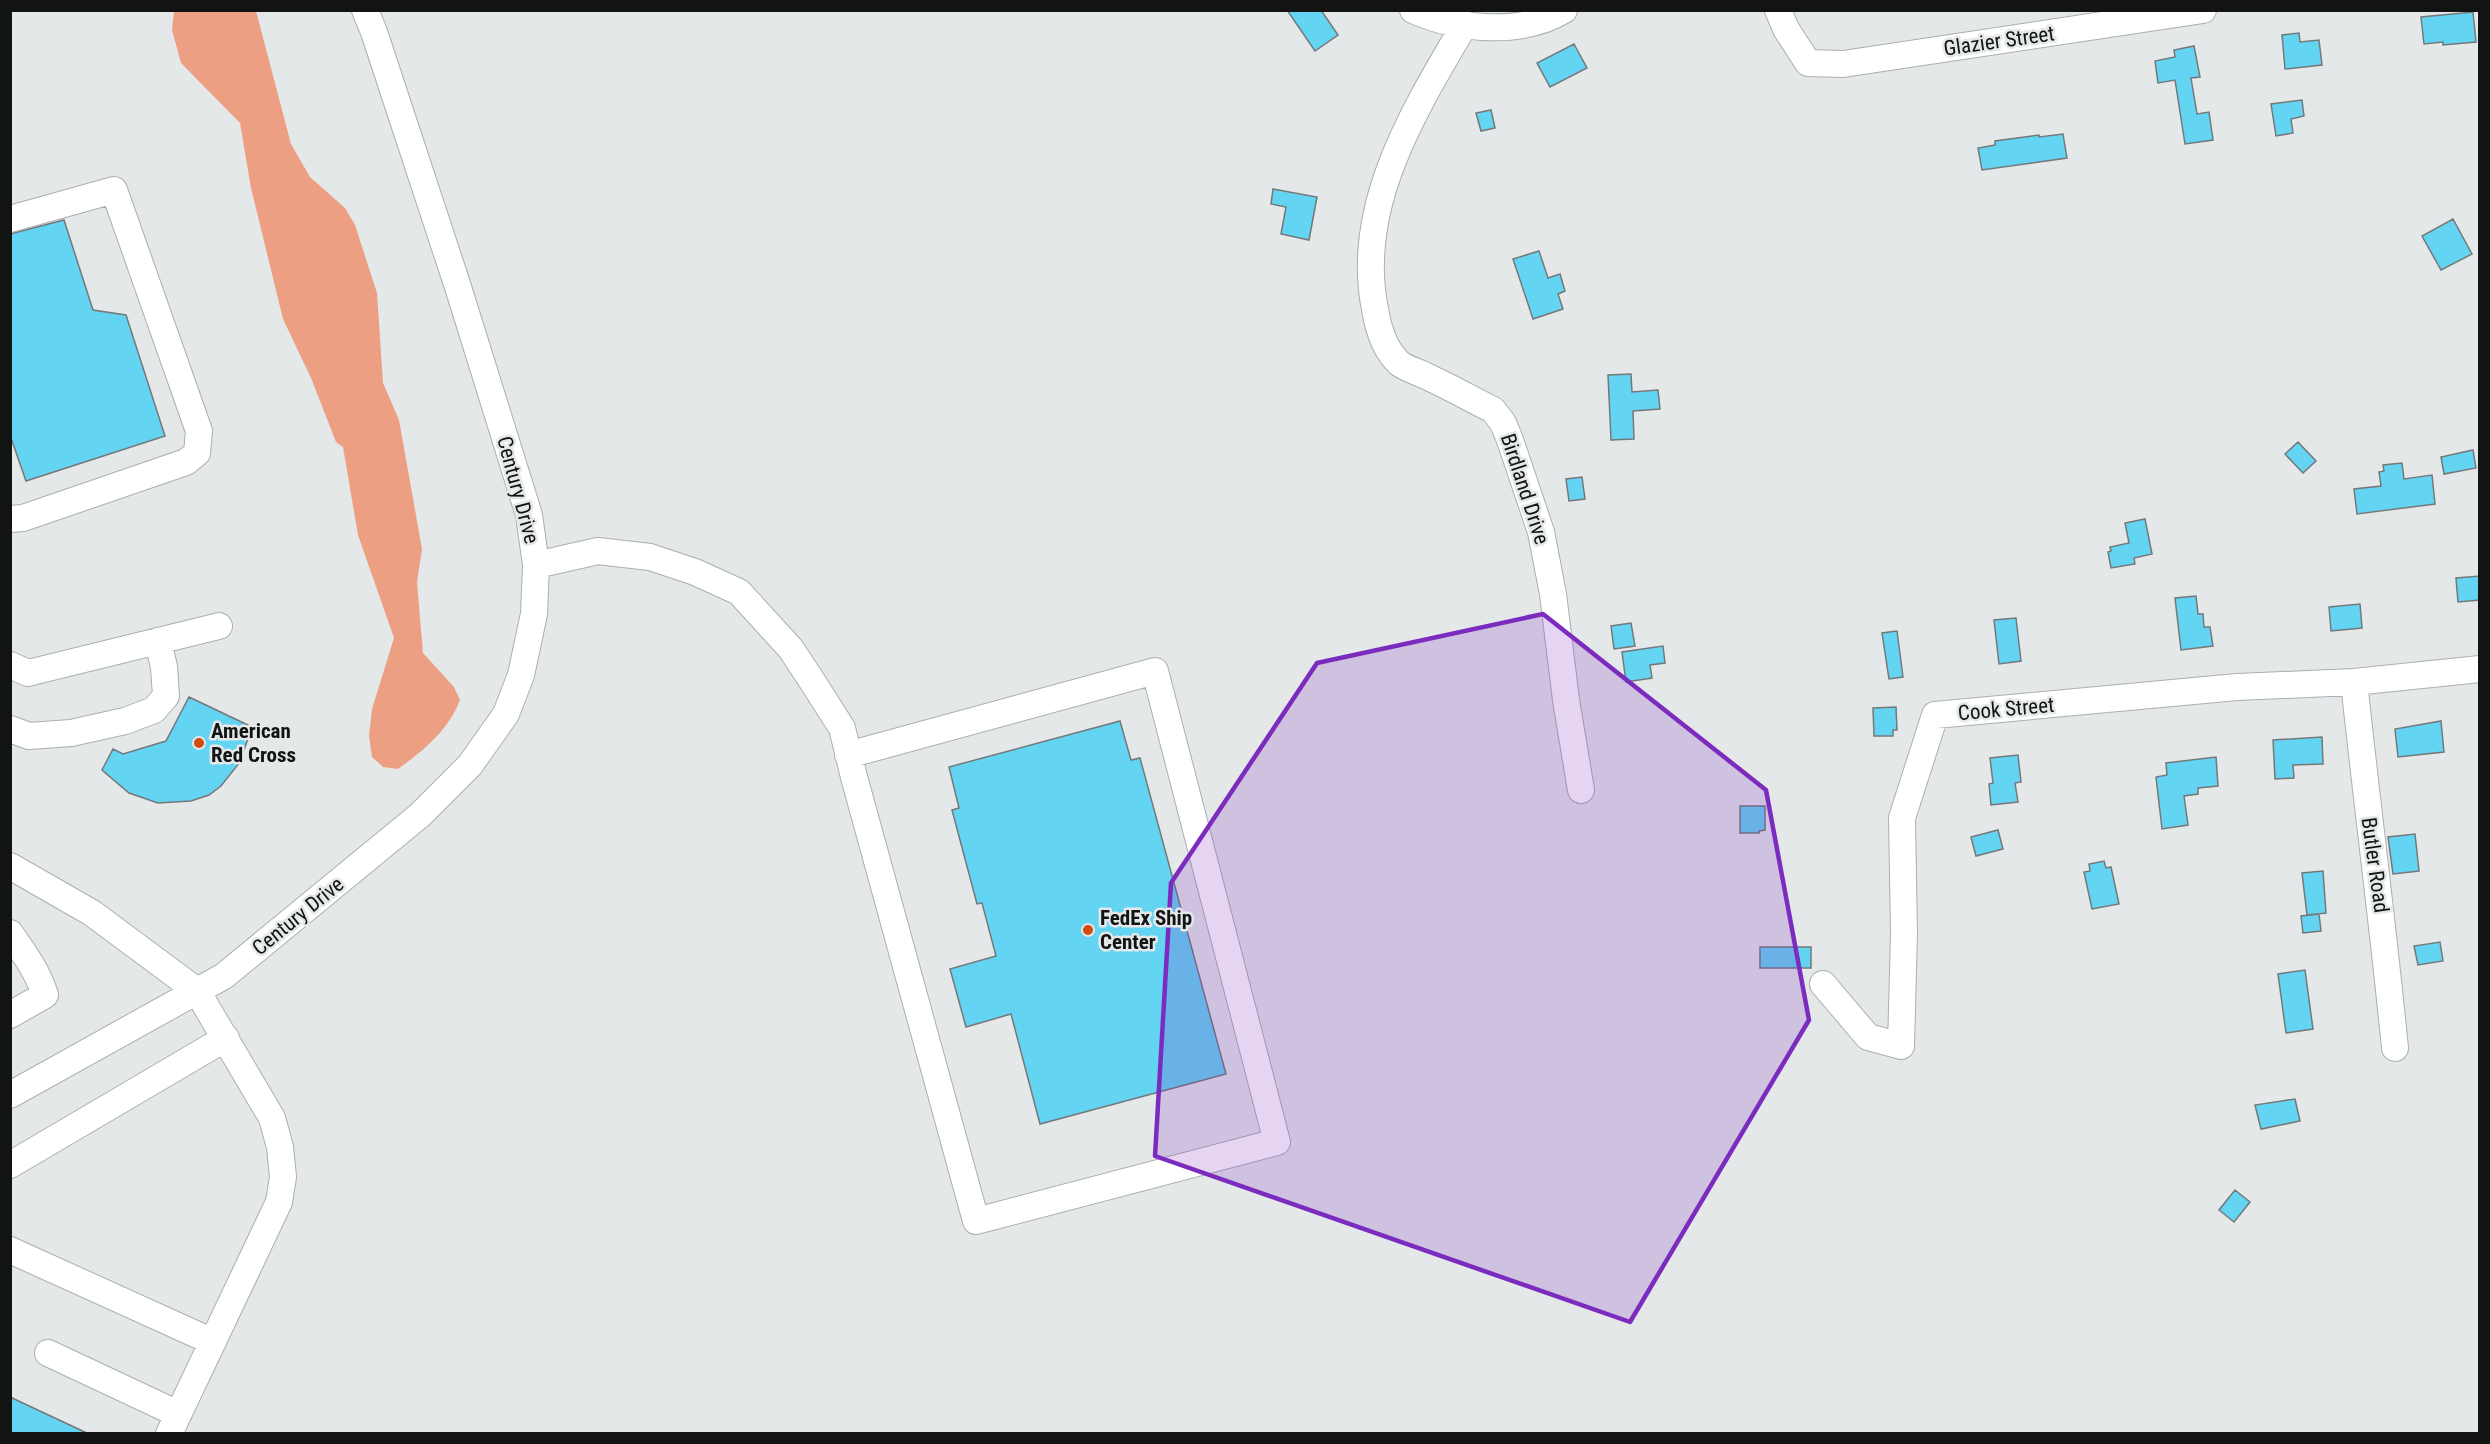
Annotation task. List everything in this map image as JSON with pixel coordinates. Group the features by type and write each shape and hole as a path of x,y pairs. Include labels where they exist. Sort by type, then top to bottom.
{"street":[{"name":"Century Drive","path":"10,1095 224,976 420,815 470,765 506,714 521,675 534,614 536,565 529,515 447,254 365,10"},
{"path":"1413,10 1443,21 1498,27 1552,18 1564,10"},
{"name":"Glazier Street","path":"1778,10 1786,29 1808,63 1843,64 2203,10"},
{"name":"Birdland Drive","path":"1465,24 1408,125 1388,175 1374,225 1369,264 1370,284 1378,326 1386,345 1400,363 1493,410 1498,414 1510,440 1541,532 1553,594 1566,700 1581,790"},
{"path":"10,219 114,190 199,431 196,453 186,462 22,518 10,519"},
{"path":"536,565 598,551 650,556 695,572 739,592 796,657 842,728 848,755 976,1221 1277,1142 1155,671 848,755"},
{"path":"10,665 28,673 219,626"},
{"path":"10,729 28,736 71,733 125,721 154,710 166,696 165,667 158,641"},
{"name":"Cook Street","path":"1823,984 1868,1037 1902,1046 1904,934 1902,818 1935,715 2237,687 2354,682 2479,670"},
{"name":"Butler Road","path":"2354,682 2370,828 2382,910 2395,1048"},
{"path":"10,866 92,913 197,991 273,1118 280,1147 283,1177 279,1202 173,1424 48,1353"},
{"path":"10,933 31,963 41,981 45,995 10,1015"},
{"path":"10,1165 226,1038"},
{"path":"10,1250 213,1342"}],"highlighted area":[{"path":"1543,614 1766,790 1809,1020 1630,1322 1421,1247 1155,1156 1171,883 1317,663"}],"shaded area":[{"path":"174,11 256,11 291,144 310,177 345,208 355,225 377,293 383,383 399,420 422,549 417,582 423,653 454,687 460,700 442,730 426,747 398,769 383,767 372,757 369,736 372,709 394,638 358,535 343,447 336,442 311,378 283,319 251,188 240,123 181,63 172,30"}],"building":[{"path":"1287,10 1321,10 1338,35 1315,51"},
{"path":"2473,12 2476,42 2424,44 2421,17"},
{"path":"2299,33 2300,42 2319,40 2322,65 2285,69 2282,35"},
{"path":"1574,44 1587,68 1550,87 1537,63"},
{"path":"2194,46 2200,77 2191,78 2197,114 2209,112 2213,140 2185,144 2175,80 2158,83 2155,61 2175,57 2174,50"},
{"path":"2302,100 2304,116 2291,119 2293,133 2276,136 2271,104"},
{"path":"1491,110 1495,128 1481,131 1476,113"},
{"path":"2063,134 2067,158 1982,170 1978,148 1995,145 1995,141"},
{"path":"1273,189 1317,197 1309,240 1281,234 1286,207 1271,204"},
{"path":"2453,219 2472,254 2441,270 2422,236"},
{"path":"64,220 93,310 126,315 165,436 26,481 10,435 10,234"},
{"path":"1539,251 1548,278 1560,274 1565,291 1558,294 1563,309 1533,319 1513,259"},
{"path":"1631,374 1632,392 1658,390 1660,409 1633,411 1634,439 1611,440 1608,375"},
{"path":"2298,442 2316,461 2303,473 2285,454"},
{"path":"2473,450 2476,468 2444,474 2441,457"},
{"path":"2402,463 2404,479 2432,475 2435,504 2357,514 2354,489 2381,486 2379,472 2384,471 2383,465"},
{"path":"1582,477 1585,499 1569,501 1566,479"},
{"path":"2145,519 2152,554 2134,558 2135,564 2111,568 2108,552 2111,551 2110,547 2129,543 2125,523"},
{"path":"2480,576 2480,600 2458,602 2456,578"},
{"path":"2196,596 2198,614 2203,614 2204,627 2210,627 2213,646 2181,650 2175,598"},
{"path":"2360,604 2362,628 2331,631 2329,607"},
{"path":"2016,618 2021,661 1999,664 1994,620"},
{"path":"1631,623 1635,646 1614,649 1611,626"},
{"path":"1897,631 1903,677 1889,679 1882,633"},
{"path":"1663,646 1665,663 1650,665 1652,678 1626,682 1622,652"},
{"path":"189,697 252,727 240,762 221,786 209,795 191,801 158,803 129,793 102,770 113,749 123,754 166,741"},
{"path":"1896,707 1897,730 1893,730 1893,736 1874,736 1873,708"},
{"name":"FedEx Ship Center","path":"1120,721 1131,760 1140,758 1226,1074 1040,1124 1011,1014 966,1027 950,969 996,956 982,903 977,904 952,810 959,808 949,767"},
{"path":"2441,721 2444,752 2398,757 2395,729"},
{"path":"2322,737 2323,764 2293,765 2294,778 2275,779 2273,740"},
{"path":"2018,755 2021,782 2015,783 2018,802 1991,805 1989,784 1993,783 1990,758"},
{"path":"2216,757 2218,786 2198,788 2198,794 2184,796 2188,825 2162,829 2156,777 2167,775 2166,763"},
{"path":"1740,806 1765,806 1765,830 1759,833 1740,833"},
{"path":"1998,830 2003,849 1976,856 1971,837"},
{"path":"2415,834 2419,871 2393,874 2388,837"},
{"path":"2104,861 2106,868 2111,867 2119,904 2092,909 2084,872 2090,871 2089,864"},
{"path":"2323,871 2326,913 2307,915 2302,873"},
{"path":"2319,914 2321,931 2303,933 2301,916"},
{"path":"2440,942 2443,961 2418,965 2414,946"},
{"path":"1760,947 1811,947 1811,968 1760,968"},
{"path":"2305,970 2313,1029 2286,1033 2278,974"},
{"path":"2295,1099 2300,1121 2261,1129 2255,1105"},
{"path":"2235,1190 2250,1202 2234,1222 2219,1210"},
{"path":"10,1397 89,1434 10,1434"}],"place":[{"name":"American Red Cross","path":"199,743"},
{"name":"FedEx Ship Center","path":"1088,930"}]}
